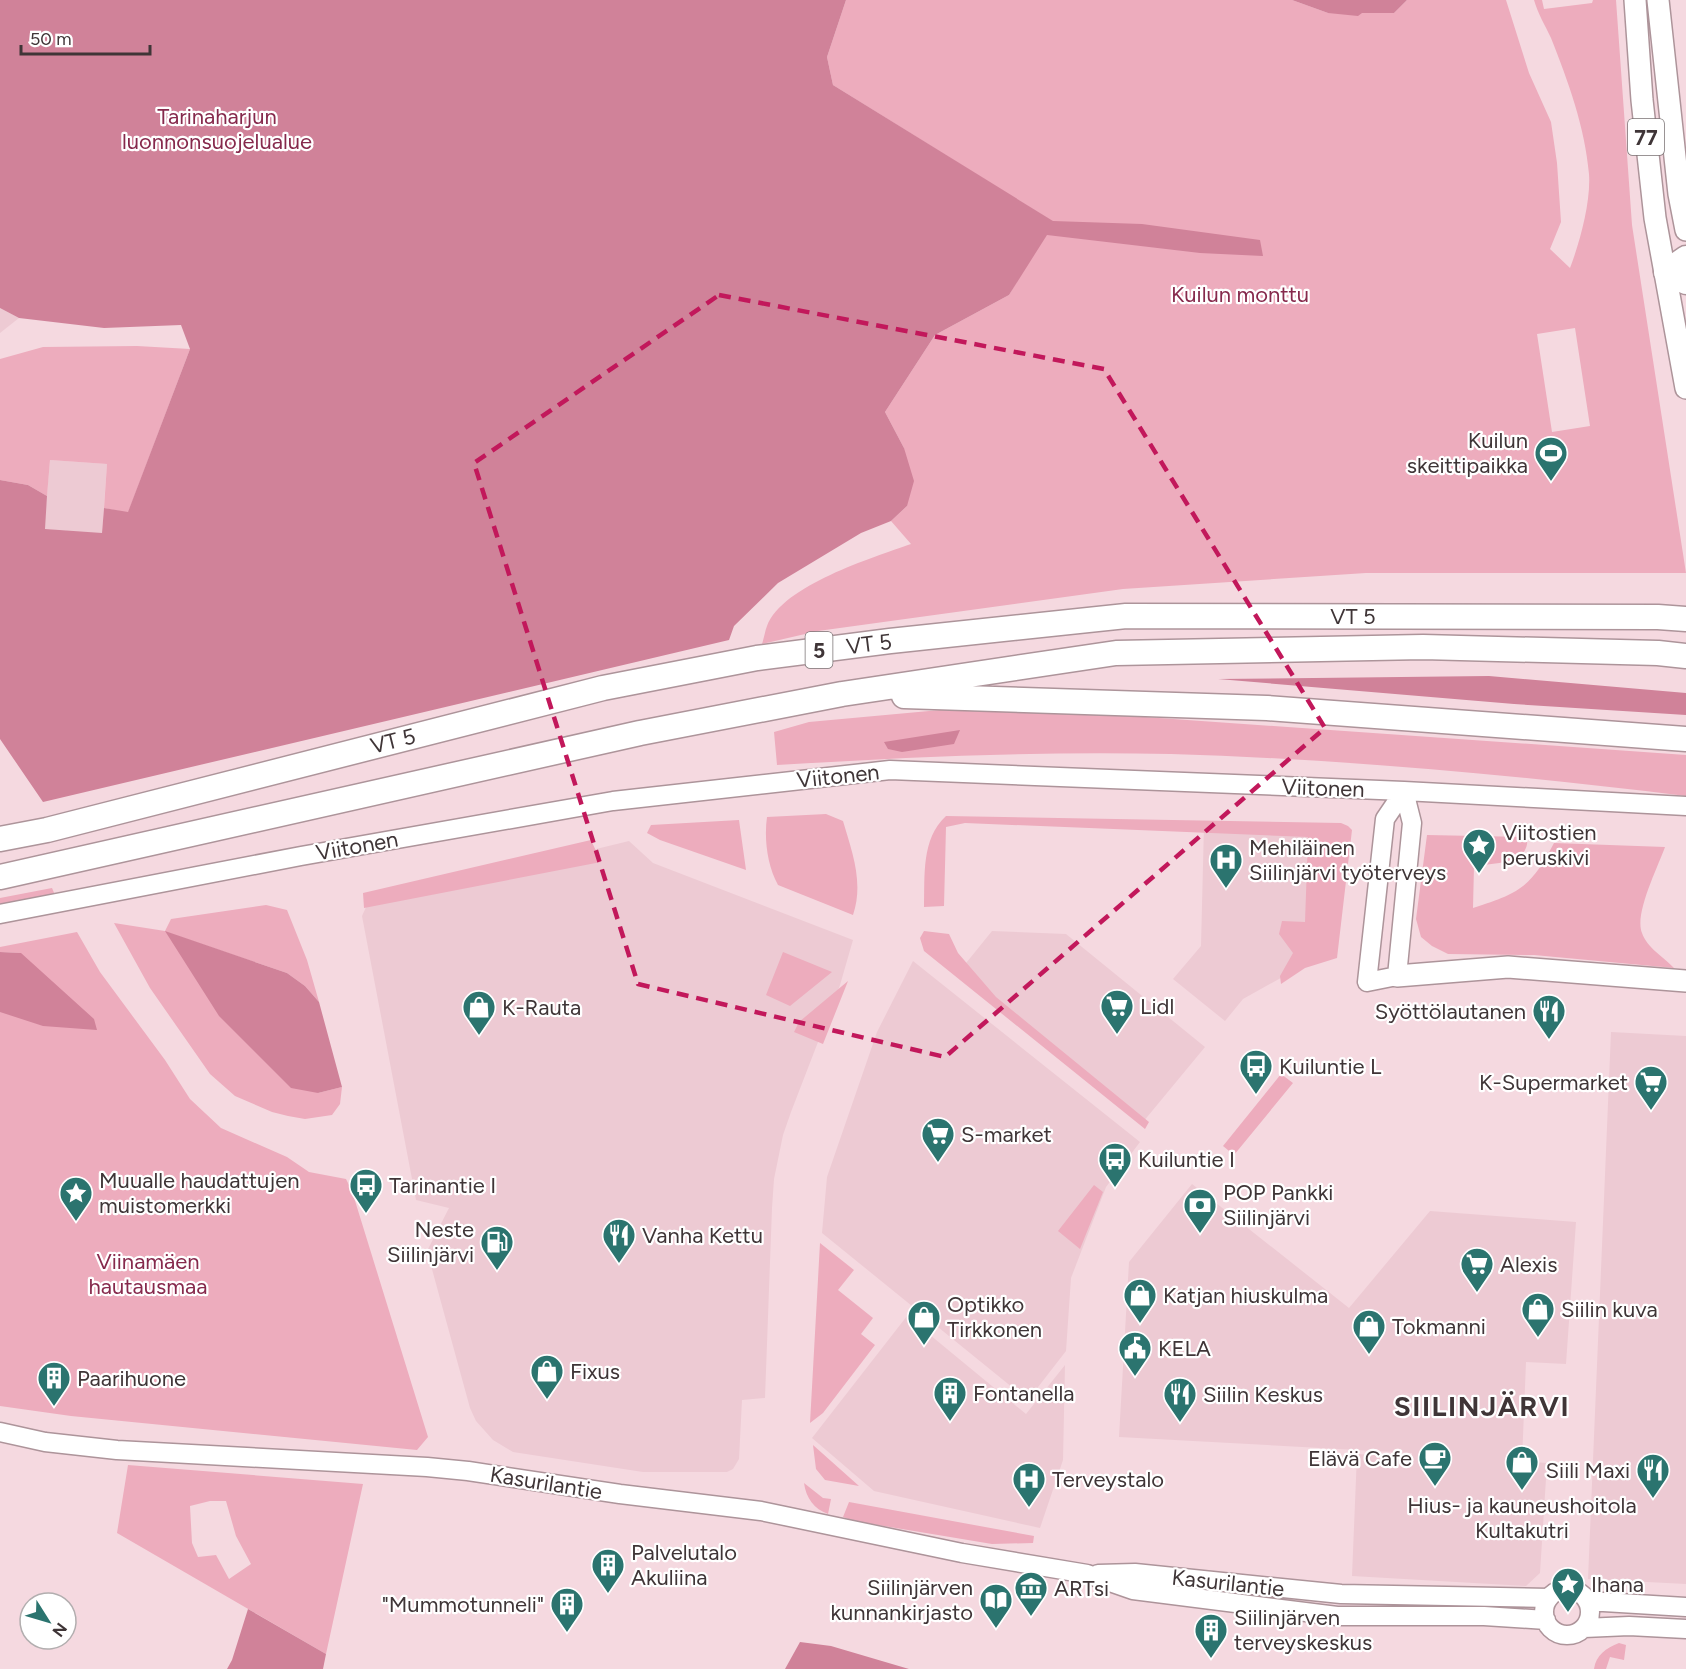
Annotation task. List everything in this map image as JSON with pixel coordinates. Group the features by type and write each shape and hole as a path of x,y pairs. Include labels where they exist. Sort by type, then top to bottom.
{"highway":[{"path":"1676,277 1686,258"},
{"path":"1658,617 1686,613"},
{"name":"VT 5","path":"0,839 47,830 603,688 757,658 890,641 1126,616 1658,617 1686,619"},
{"name":"VT 5","path":"0,877 640,733 842,694 1116,654 1423,647 1658,653 1686,656"},
{"path":"842,694 1267,708 1686,739"}],"main road":[{"name":"77","path":"1635,0 1642,100 1655,218 1676,277"},
{"name":"77","path":"1658,0 1679,194 1686,230"},
{"path":"1676,277 1686,388"},
{"path":"1397,976 1508,967 1686,981"}],"street":[{"name":"Viitonen","path":"0,914 301,856 613,801 890,770 1404,791 1686,806"},
{"path":"1404,791 1412,823 1397,976 1367,982 1385,819 1404,791"},
{"name":"Kasurilantie","path":"0,1432 45,1442 117,1450 468,1471 620,1494 761,1511 962,1553 1087,1574 1133,1590 1337,1616 1484,1616 1546,1620"},
{"name":"Kasurilantie","path":"1087,1574 1135,1573 1341,1594 1549,1598"},
{"path":"1569,1589 1577,1591 1587,1601 1590,1615 1584,1628 1578,1633 1563,1635 1556,1632 1546,1620 1545,1605 1555,1593 1569,1589"},
{"path":"1587,1601 1686,1607"},
{"path":"1584,1628 1629,1626 1686,1629"}],"highlighted area":[{"path":"719,295 1104,369 1325,728 945,1057 638,984 474,463"}],"shaded area":[{"path":"0,308 19,318 0,333"},
{"path":"50,460 107,464 102,534 44,529"},
{"path":"1204,825 1326,833 1322,955 1243,999 1225,1021 1173,979 1201,946"},
{"path":"629,841 653,863 853,940 840,985 783,1135 774,1179 772,1208 765,1398 742,1400 739,1459 733,1469 727,1472 643,1472 513,1452 493,1440 476,1421 470,1408 427,1251 449,1208 416,1200 362,916 367,905"},
{"name":"Lidl","path":"992,931 1066,934 1205,1047 1143,1122 958,973"},
{"path":"913,961 1140,1142 1106,1187 1071,1278 1066,1351 1028,1400 822,1233 827,1177 877,1032"},
{"path":"1611,1032 1686,1036 1686,1584 1588,1579"},
{"path":"1192,1184 1349,1308 1430,1211 1576,1222 1566,1364 1526,1362 1522,1461 1547,1463 1540,1573 1526,1586 1352,1576 1357,1454 1412,1457 1412,1453 1119,1437 1129,1262"},
{"name":"Fontanella","path":"907,1316 1026,1414 1065,1365 1063,1460 1040,1528 874,1491 812,1438"}],"green space":[{"name":"Tarinaharjun luonnonsuojelualue","path":"0,0 846,0 827,57 833,85 1053,221 1142,224 1260,240 1263,256 1200,253 1047,235 1009,295 935,335 885,412 904,448 914,481 907,506 891,521 861,533 778,583 734,626 729,640 43,802 0,739 0,480 28,485 47,496 45,529 102,533 104,508 128,512 190,349 181,325 104,328 19,318 0,308"},
{"name":"Kuilun monttu","path":"846,0 1292,0 1328,13 1394,13 1407,0 1506,0 1529,73 1551,122 1557,163 1561,222 1550,249 1570,268 1587,209 1589,174 1587,156 1580,122 1569,88 1534,0 1542,0 1544,9 1592,3 1593,0 1616,0 1632,225 1686,573 1366,573 1123,589 818,631 762,644 767,626 776,611 791,598 830,575 911,544 891,521 907,506 904,448 885,412 935,335 1009,295 1052,221 833,85 827,57","holes":["1575,328 1590,426 1552,432 1537,334"]},
{"path":"1292,0 1407,0 1394,13 1362,13 1358,16 1328,13"},
{"path":"137,346 190,349 128,513 104,508 107,464 50,460 47,496 28,485 0,480 0,359 43,347"},
{"path":"1489,676 1686,693 1686,715 1514,704 1218,679"},
{"path":"940,710 1074,712 1686,755 1686,796 1429,769 1235,756 1072,753 875,759 777,765 774,732 809,722"},
{"path":"960,730 954,744 902,752 888,749 884,742"},
{"path":"826,814 843,821 856,867 857,891 853,915 778,885 769,860 766,842 767,817"},
{"path":"946,816 1341,823 1352,830 1337,958 1305,968 1281,984 1280,976 1293,953 1279,934 1282,921 1305,922 1308,837 965,823 946,827 944,906 924,907 928,847 938,825"},
{"path":"739,820 746,870 660,840 647,833 651,825"},
{"path":"1427,835 1527,837 1527,846 1517,858 1500,863 1474,866 1473,908 1502,898 1531,879 1554,843 1665,847 1644,903 1640,925 1644,938 1674,968 1534,955 1448,954 1432,946 1421,937 1416,919"},
{"path":"591,840 601,862 364,908 363,893"},
{"path":"52,888 55,895 0,906 0,898"},
{"path":"266,905 287,910 307,960 319,1002 305,986 287,973 166,932 318,1093 342,1087 340,1104 332,1115 305,1119 272,1112 235,1096 210,1074 150,988 114,923 165,931 171,919"},
{"path":"165,931 287,973 305,986 319,1002 342,1087 318,1093 291,1088 219,1016"},
{"path":"924,931 949,934 958,953 996,997 1149,1122 1145,1129 924,951 920,938"},
{"name":"Viinamäen hautausmaa","path":"77,932 100,972 165,1060 190,1099 221,1128 287,1157 309,1172 346,1179 352,1191 428,1437 417,1450 71,1416 0,1406 0,1012 21,953 0,952 0,947"},
{"path":"0,952 21,953 94,1019 97,1030 43,1026 0,1012"},
{"path":"783,952 832,972 790,1006 766,995"},
{"path":"848,981 823,1044 794,1032 799,1022"},
{"path":"1281,1074 1293,1083 1234,1155 1223,1146"},
{"path":"1094,1185 1103,1192 1080,1249 1058,1231"},
{"path":"820,1243 854,1270 838,1290 873,1318 861,1334 875,1345 823,1413 810,1423"},
{"path":"813,1445 859,1486 825,1480 816,1469"},
{"path":"128,1465 363,1484 326,1654 117,1533","holes":["210,1501 226,1501 236,1536 251,1564 229,1579 216,1555 198,1557 192,1543 190,1506"]},
{"path":"804,1483 823,1498 831,1499 828,1514 812,1502"},
{"path":"849,1502 1034,1536 1033,1543 992,1544 854,1521 843,1517"},
{"path":"248,1609 326,1654 323,1669 227,1669"},
{"path":"800,1642 831,1646 909,1669 785,1669"},
{"path":"1619,1643 1626,1645 1624,1660 1610,1657 1606,1669 1594,1669 1602,1653"}],"place":[{"name":"Kuilun skeittipaikka","path":"1551,482"},
{"name":"Viitostien peruskivi","path":"1479,874"},
{"name":"Mehiläinen Siilinjärvi työterveys","path":"1226,889"},
{"name":"Lidl","path":"1117,1035"},
{"name":"K-Rauta","path":"479,1036"},
{"name":"Syöttölautanen","path":"1549,1040"},
{"name":"Kuiluntie L","path":"1256,1095"},
{"name":"K-Supermarket","path":"1651,1111"},
{"name":"S-market","path":"938,1163"},
{"name":"Kuiluntie I","path":"1115,1188"},
{"name":"Tarinantie I","path":"366,1214"},
{"name":"Muualle haudattujen muistomerkki","path":"76,1222"},
{"name":"POP Pankki Siilinjärvi","path":"1200,1234"},
{"name":"Vanha Kettu","path":"619,1264"},
{"name":"Neste Siilinjärvi","path":"497,1271"},
{"name":"Alexis","path":"1477,1293"},
{"name":"Katjan hiuskulma","path":"1140,1324"},
{"name":"Siilin kuva","path":"1538,1338"},
{"name":"Optikko Tirkkonen","path":"924,1346"},
{"name":"Tokmanni","path":"1369,1355"},
{"name":"KELA","path":"1135,1377"},
{"name":"Fixus","path":"547,1400"},
{"name":"Paarihuone","path":"54,1407"},
{"name":"Fontanella","path":"950,1422"},
{"name":"Siilin Keskus","path":"1180,1423"},
{"name":"Elävä Cafe","path":"1435,1487"},
{"name":"Hius- ja kauneushoitola Kultakutri","path":"1522,1491"},
{"name":"Siili Maxi","path":"1653,1499"},
{"name":"Terveystalo","path":"1029,1508"},
{"name":"Palvelutalo Akuliina","path":"608,1594"},
{"name":"Ihana","path":"1568,1613"},
{"name":"ARTsi","path":"1031,1617"},
{"name":"Siilinjärven kunnankirjasto","path":"996,1629"},
{"name":"\"Mummotunneli\"","path":"567,1633"},
{"name":"Siilinjärven terveyskeskus","path":"1211,1659"}],"district":[{"name":"SIILINJÄRVI","path":"1482,1406"}]}
